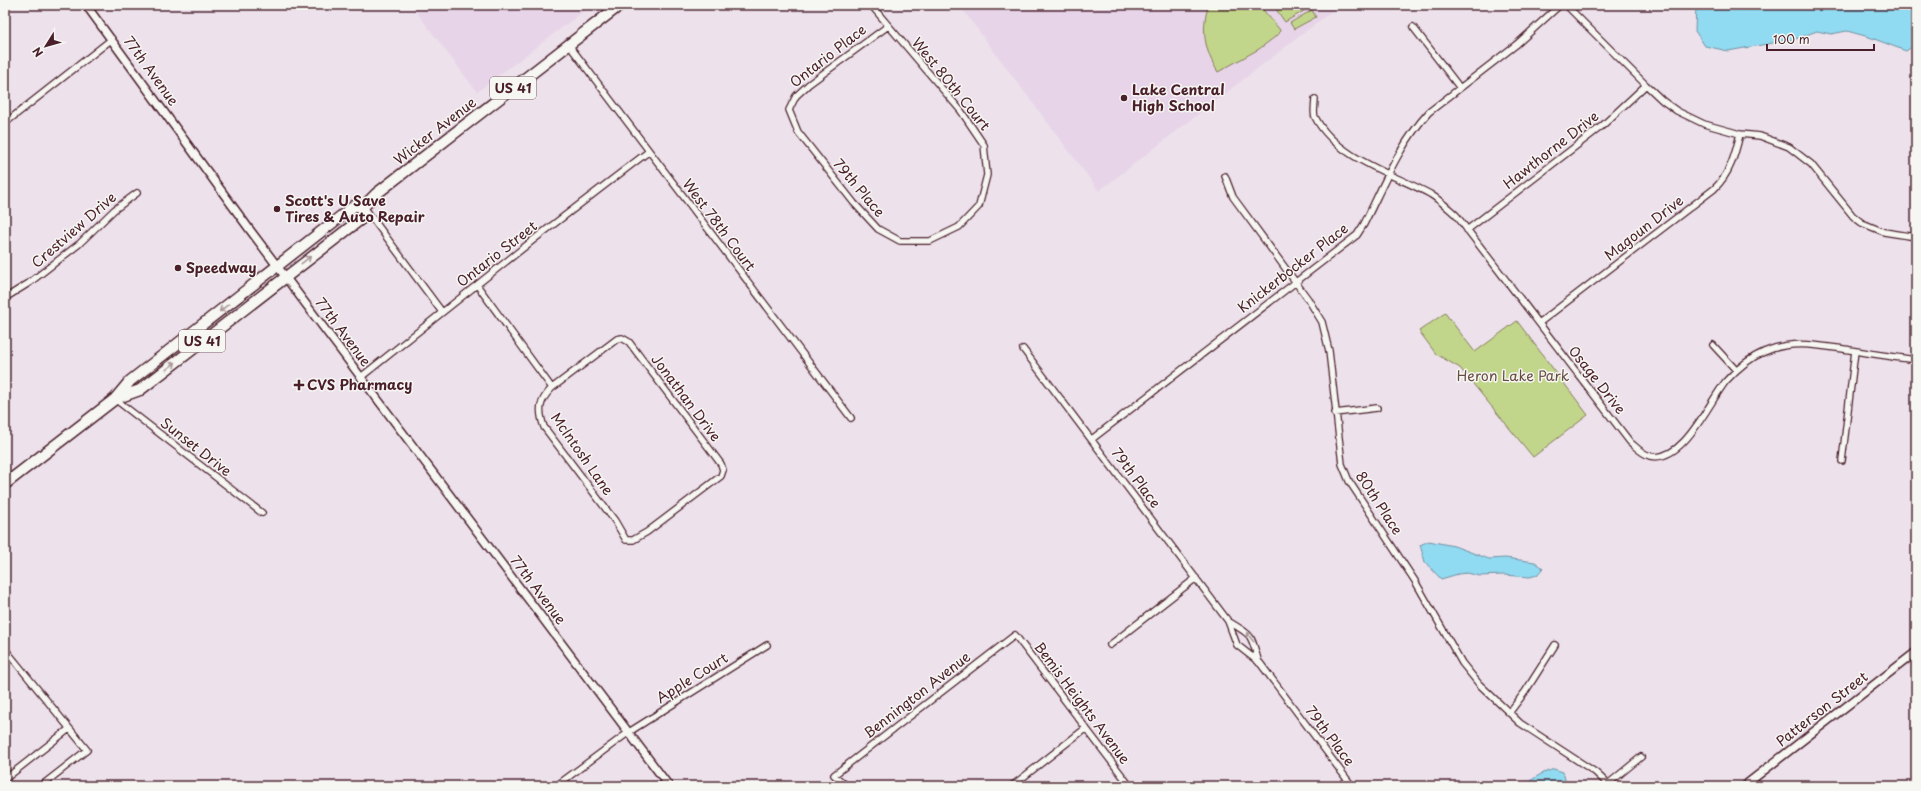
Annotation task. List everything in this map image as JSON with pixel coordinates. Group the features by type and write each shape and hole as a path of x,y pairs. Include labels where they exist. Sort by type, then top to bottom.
{"highway":[{"name":"Wicker Avenue","path":"115,399 140,390 361,219 364,206 376,194 620,5"},
{"name":"Wicker Avenue","path":"5,484 115,399 130,381 354,206 364,206"}],"street":[{"name":"77th Avenue","path":"86,5 285,277 669,786"},
{"name":"West 80th Court","path":"871,5 961,111 984,145 987,175 979,206 959,226"},
{"name":"Knickerbocker Place","path":"1092,440 1357,235 1406,140 1429,112 1527,36 1560,5"},
{"path":"1566,5 1663,101 1690,118 1704,124 1740,134 1760,136 1776,141 1801,155 1821,174 1853,216 1862,223 1884,232 1916,237"},
{"name":"Ontario Place","path":"789,110 796,96 809,84 888,26"},
{"path":"1413,27 1460,88"},
{"path":"5,123 112,40"},
{"name":"West 78th Court","path":"569,45 648,152 851,418"},
{"name":"Hawthorne Drive","path":"1467,230 1602,126 1646,85"},
{"name":"Osage Drive","path":"1314,99 1315,116 1332,139 1355,157 1431,195 1443,203 1456,215 1630,442 1640,451 1650,456 1662,456 1678,448 1725,382 1748,360 1759,354 1782,346 1804,344 1916,360"},
{"name":"79th Place","path":"789,110 798,132 854,203 878,229 900,241 930,241 959,226"},
{"name":"Magoun Drive","path":"1539,324 1717,186 1725,176 1733,160 1740,134"},
{"name":"Ontario Street","path":"361,377 648,152"},
{"name":"80th Place","path":"1225,176 1233,197 1296,282 1322,322 1328,351 1342,464 1349,481 1416,581 1462,662 1479,684 1509,714 1535,734 1595,772 1609,785"},
{"name":"Crestview Drive","path":"5,298 30,283 79,244 114,210 137,193"},
{"path":"364,206 442,312"},
{"path":"477,285 552,388"},
{"name":"Mclntosh Lane","path":"622,338 617,339 552,388 545,395 539,406 540,417 544,427 615,521 626,540"},
{"name":"Jonathan Drive","path":"622,338 629,342 723,470 721,476 647,532 633,540 626,540"},
{"path":"1713,345 1736,370"},
{"name":"79th Place","path":"1023,349 1228,621 1238,645 1260,663 1352,786"},
{"path":"1842,461 1855,351"},
{"name":"Sunset Drive","path":"115,399 262,513"},
{"path":"1335,413 1377,408"},
{"path":"1110,645 1196,578"},
{"name":"79th Place","path":"1228,621 1249,634 1254,642 1260,663"},
{"name":"Bemis Heights Avenue","path":"1016,635 1130,786"},
{"name":"Bennington Avenue","path":"847,786 834,775 1016,635"},
{"name":"Apple Court","path":"556,786 629,732 767,645"},
{"path":"1509,714 1555,645"},
{"path":"5,648 87,750 41,786"},
{"name":"Patterson Street","path":"1745,786 1916,652"},
{"path":"5,779 69,728"},
{"path":"1012,786 1086,728"},
{"path":"1609,785 1641,757"}],"shaded area":[{"path":"411,5 592,5 477,92"},
{"name":"Lake Central High School","path":"959,5 1340,5 1099,191"}],"green space":[{"path":"1209,5 1259,5 1280,30 1279,34 1259,49 1218,72 1210,56 1205,40 1205,22"},
{"path":"1273,5 1314,5 1285,22"},
{"path":"1312,10 1316,17 1294,29 1290,23"},
{"name":"Heron Lake Park","path":"1445,313 1475,352 1517,321 1588,415 1533,457 1460,368 1436,354 1419,331"}],"water":[{"path":"1696,5 1916,5 1916,44 1906,51 1869,37 1847,31 1831,34 1817,31 1795,39 1728,51 1705,46 1695,31"},
{"path":"1429,541 1454,546 1489,559 1505,558 1535,562 1543,568 1537,575 1530,577 1504,575 1480,576 1467,573 1441,579 1425,562 1420,545"},
{"path":"1554,769 1563,772 1565,779 1563,786 1522,786 1541,774"}],"place":[{"name":"Lake Central High School","path":"1124,98"},
{"name":"Scott's U Save Tires & Auto Repair","path":"277,209"},
{"name":"Speedway","path":"178,268"},
{"name":"CVS Pharmacy","path":"299,385"}]}
